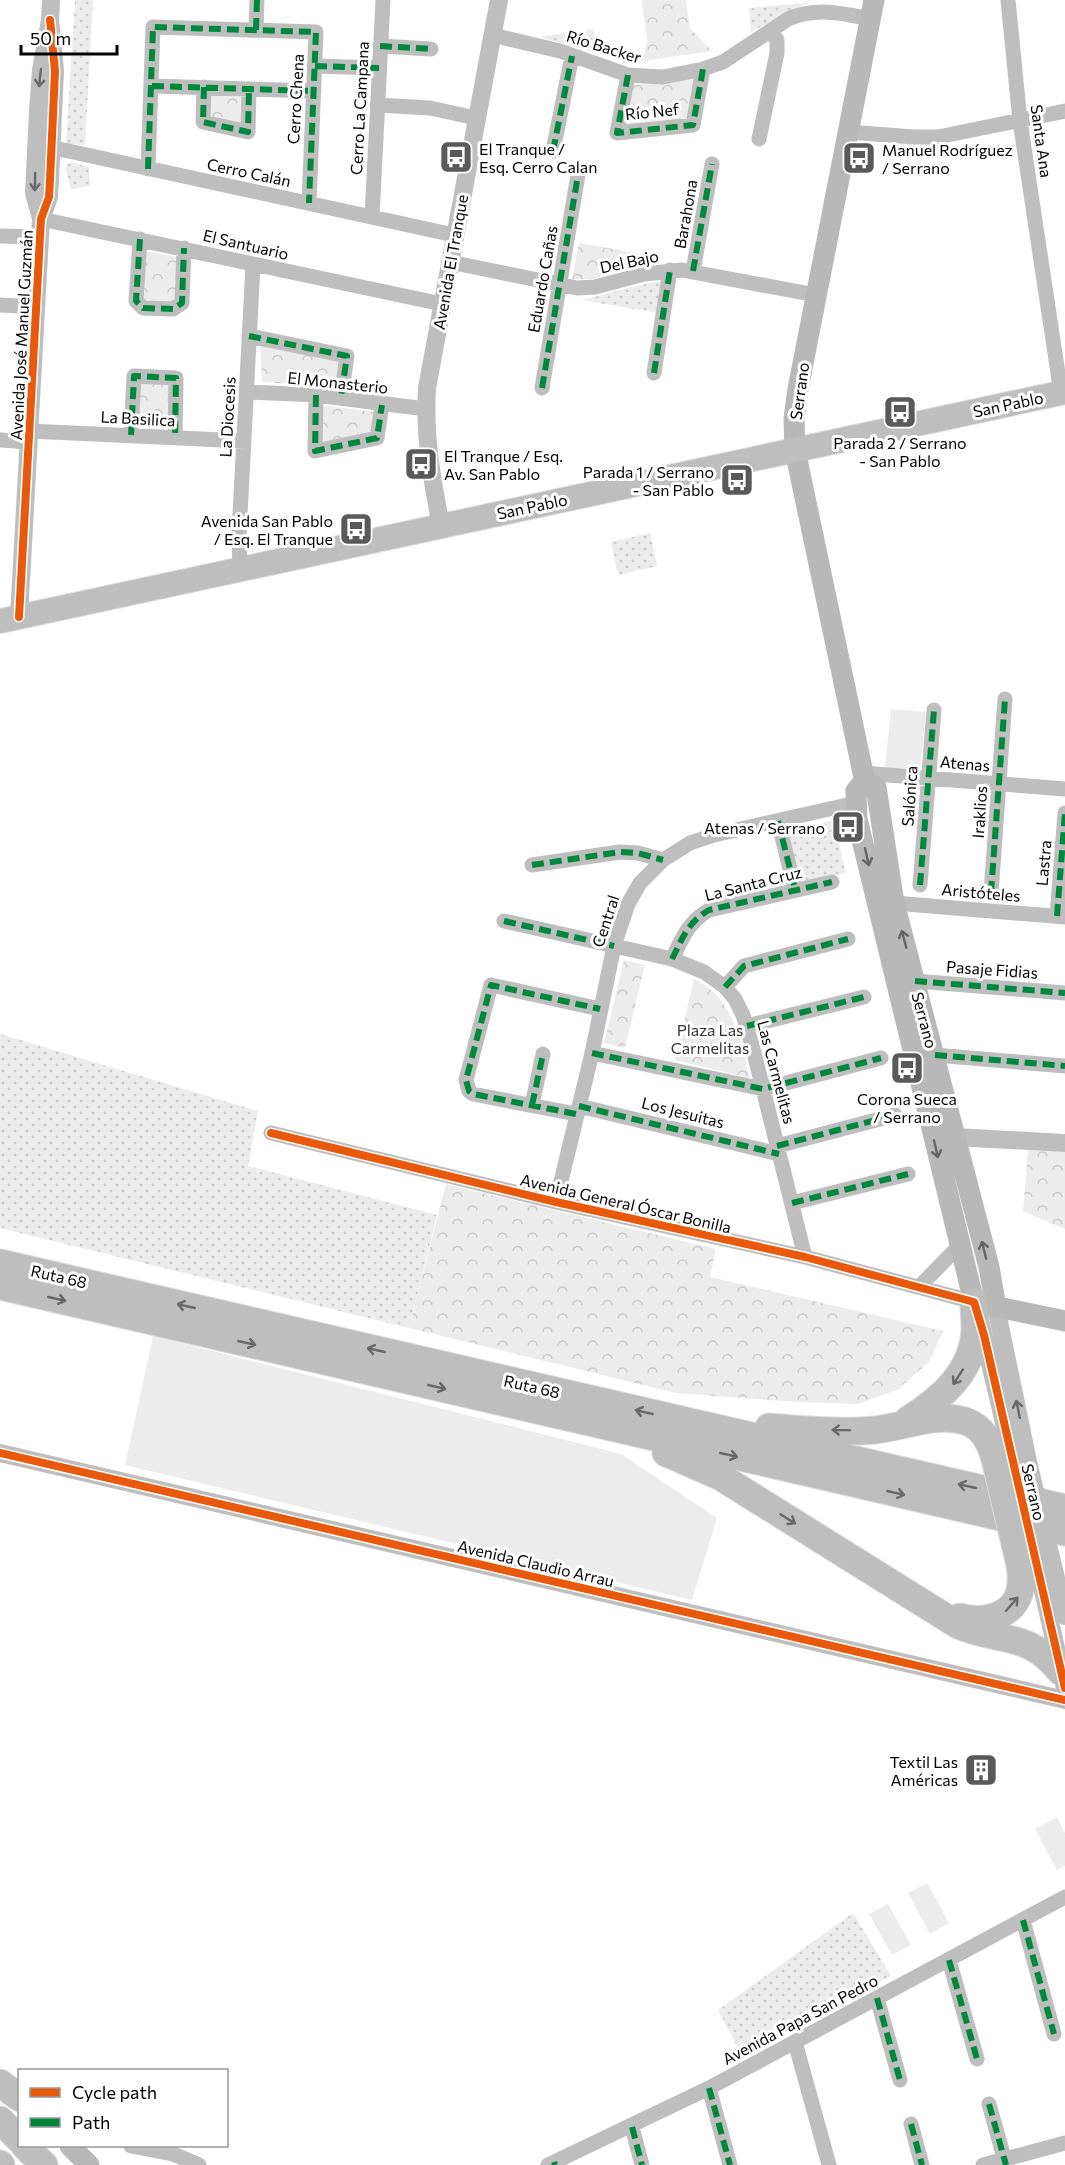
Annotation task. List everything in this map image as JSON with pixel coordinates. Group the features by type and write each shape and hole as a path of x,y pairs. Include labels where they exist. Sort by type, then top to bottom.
{"highway":[{"name":"Ruta 68","path":"0,1263 1065,1509"},
{"name":"Ruta 68","path":"0,1286 1065,1532"},
{"path":"899,1425 939,1399 965,1367 985,1304"},
{"path":"544,1412 681,1458 721,1477 939,1611 958,1625 974,1632 1014,1640 1034,1647 1048,1656 1063,1679"},
{"path":"685,1421 838,1431 878,1429 946,1418 967,1422 984,1434 991,1444 1012,1462 1034,1554 1021,1583 1019,1595 1011,1608 991,1619 978,1620 939,1611"},
{"path":"0,2083 18,2096"},
{"path":"0,2120 18,2138"},
{"path":"27,2147 44,2165"}],"main road":[{"name":"Serrano","path":"872,10 798,389 794,427 795,450 863,777 856,790 857,819 960,1245 985,1304"},
{"name":"San Pablo","path":"10,619 1063,392"},
{"name":"Serrano","path":"863,777 876,787 894,903 988,1267 985,1304"},
{"name":"Avenida General Óscar Bonilla","path":"985,1304 1065,1321"},
{"name":"Avenida General Óscar Bonilla","path":"985,1304 1013,1324 1065,1336"},
{"path":"0,2075 18,2095"},
{"path":"72,2147 88,2165"}],"street":[{"name":"Avenida José Manuel Guzmán","path":"10,619 29,436 40,228 49,197 44,145 55,71 50,20 51,0"},
{"path":"148,169 153,27 256,30 258,0"},
{"name":"Cerro La Campana","path":"372,217 382,0"},
{"name":"Avenida El Tranque","path":"441,526 428,455 426,409 428,388 454,235 499,0"},
{"name":"Santa Ana","path":"1008,0 1020,121 1063,392"},
{"name":"Río Backer","path":"492,35 560,51 628,75 663,77 703,69 723,62 788,19 811,11 842,13 872,10"},
{"name":"Cerro Chena","path":"256,30 316,32 309,203"},
{"path":"759,139 777,53 777,40 771,31"},
{"path":"380,46 431,49"},
{"path":"553,152 572,56"},
{"path":"315,66 379,68"},
{"name":"Río Nef","path":"628,75 617,133 693,125 703,69"},
{"path":"152,86 314,92"},
{"path":"204,87 203,122 248,132 249,89"},
{"path":"377,105 430,108 476,118"},
{"path":"848,132 938,137 1065,111"},
{"name":"Cerro Calán","path":"44,145 454,235"},
{"name":"Barahona","path":"693,271 712,164"},
{"name":"Eduardo Cañas","path":"542,388 578,175"},
{"name":"El Santuario","path":"0,236 40,228 140,239 442,304"},
{"path":"140,239 136,301 143,308 173,309 182,303 184,248"},
{"name":"Del Bajo","path":"450,262 577,288 595,287 644,274 670,270 693,271 816,295"},
{"name":"La Diocesis","path":"240,570 239,534 254,265"},
{"name":"Barahona","path":"654,373 670,270"},
{"path":"0,305 36,307"},
{"path":"249,336 347,356 341,397"},
{"path":"131,435 134,376 176,378 175,438"},
{"name":"El Monasterio","path":"247,392 316,394 382,405 426,409"},
{"path":"316,394 315,450 377,438 382,405"},
{"name":"La Basilica","path":"0,440 29,436 131,435 244,441"},
{"name":"Iraklios","path":"991,893 1005,699"},
{"name":"Salónica","path":"920,885 934,710"},
{"name":"Atenas","path":"863,777 928,777 1065,789"},
{"name":"Central","path":"556,1202 592,1053 614,946 623,916 634,893 663,860 680,848 702,839 856,803"},
{"name":"Lastra","path":"1061,917 1065,813"},
{"path":"778,821 795,890"},
{"path":"532,865 620,852 638,853 663,860"},
{"name":"La Santa Cruz","path":"672,959 687,928 696,918 709,910 832,882"},
{"name":"Aristóteles","path":"894,903 1061,917"},
{"name":"Las Carmelitas","path":"504,921 672,959 704,972 725,987 735,999 747,1026 805,1257"},
{"path":"725,987 744,966 848,939"},
{"name":"Pasaje Fidias","path":"915,981 1065,993"},
{"name":"Los Jesuitas","path":"600,1009 491,985 466,1086 473,1094 532,1106 578,1110 778,1150 895,1115"},
{"path":"747,1026 864,997"},
{"path":"592,1053 763,1089 881,1058"},
{"path":"532,1106 543,1054"},
{"path":"934,1055 1065,1066"},
{"name":"Avenida General Óscar Bonilla","path":"271,1133 556,1202 805,1257 985,1304"},
{"path":"955,1137 1065,1143"},
{"path":"792,1203 908,1173"},
{"path":"919,1287 960,1245"},
{"name":"Serrano","path":"985,1304 984,1335 1063,1679"},
{"name":"Avenida Claudio Arrau","path":"0,1454 1065,1700"},
{"name":"Serrano","path":"1034,1554 1065,1616"},
{"name":"Avenida Papa San Pedro","path":"552,2164 709,2088 1065,1897"},
{"path":"1023,1920 1054,2034"},
{"path":"949,1960 977,2059"},
{"path":"877,1998 900,2080"},
{"path":"795,2042 829,2165"},
{"path":"709,2088 730,2165"},
{"path":"989,2104 1005,2162"},
{"path":"911,2124 922,2165"},
{"path":"632,2127 642,2165"},
{"path":"983,2165 1005,2162 1065,2143"},
{"path":"140,2147 173,2154 200,2165"}],"green space":[{"path":"75,0 93,0 85,145 66,144"},
{"path":"642,0 686,0 690,28 712,51 642,61 647,42"},
{"path":"808,3 751,32 749,8"},
{"path":"593,29 598,54 540,37"},
{"path":"698,77 688,120 624,128 631,85"},
{"path":"208,95 243,96 242,125 208,118"},
{"path":"71,162 89,167 90,186 71,189 65,166"},
{"path":"579,243 665,258 625,267 594,279 572,279"},
{"path":"145,251 178,257 176,299 169,304 144,302 142,296"},
{"path":"664,281 658,313 582,300 654,282"},
{"path":"260,343 340,360 337,387 262,382"},
{"path":"136,381 172,381 171,425 135,424"},
{"path":"320,405 375,412 373,433 320,442"},
{"path":"650,533 657,566 618,575 611,542"},
{"path":"891,709 926,712 920,770 885,767"},
{"path":"833,820 846,873 797,885 785,831"},
{"name":"Plaza Las Carmelitas","path":"624,960 645,965 625,1048 604,1043"},
{"name":"Plaza Las Carmelitas","path":"694,979 718,997 727,1009 738,1035 750,1078 675,1060"},
{"path":"0,1034 258,1111 248,1166 437,1215 409,1328 0,1228"},
{"path":"1028,1150 1065,1152 1065,1229 1023,1211"},
{"path":"446,1184 716,1249 710,1277 943,1331 929,1362 897,1390 858,1404 676,1393 409,1328"},
{"path":"153,1336 621,1454 717,1518 692,1600 125,1465"},
{"path":"1057,1817 1065,1833 1065,1866 1057,1870 1035,1829"},
{"path":"927,1883 949,1923 930,1934 908,1893"},
{"path":"888,1904 911,1945 892,1955 869,1914"},
{"path":"853,1913 891,1976 741,2054 718,2010"}],"marked path":[{"path":"256,30 257,0"},
{"path":"148,169 153,27 316,32 309,203"},
{"path":"380,46 431,49"},
{"path":"553,151 572,56"},
{"path":"315,66 379,68"},
{"path":"628,75 617,133 693,125 703,69"},
{"path":"152,86 314,91"},
{"path":"204,87 203,122 248,132 249,89"},
{"path":"693,271 712,164"},
{"path":"542,388 578,175"},
{"path":"140,239 136,301 143,308 173,309 182,303 184,248"},
{"path":"654,373 670,270"},
{"path":"249,336 347,356 341,397"},
{"path":"131,435 134,376 176,378 175,438"},
{"path":"316,395 315,451 377,438 382,405"},
{"path":"991,893 1005,699"},
{"path":"920,885 934,710"},
{"path":"1057,916 1065,813"},
{"path":"778,821 795,889"},
{"path":"532,865 620,852 638,853 663,860"},
{"path":"672,959 691,926 709,910 832,882"},
{"path":"504,921 614,946"},
{"path":"725,987 744,966 848,939"},
{"path":"915,981 1065,993"},
{"path":"576,1114 473,1094 469,1091 466,1080 491,985 600,1009"},
{"path":"747,1026 864,997"},
{"path":"592,1053 763,1089 881,1058"},
{"path":"532,1105 543,1054"},
{"path":"935,1055 1065,1066"},
{"path":"579,1106 779,1154"},
{"path":"777,1146 895,1115"},
{"path":"792,1203 908,1174"},
{"path":"1023,1920 1054,2034"},
{"path":"949,1960 977,2059"},
{"path":"877,1998 900,2080"},
{"path":"709,2088 730,2165"},
{"path":"989,2104 1006,2165"},
{"path":"911,2124 922,2165"},
{"path":"632,2127 642,2165"}],"cycle path":[{"path":"19,617 41,219 49,197 50,180 55,71 50,20"},
{"path":"271,1133 556,1202 805,1257 974,1302 984,1335 1065,1688"},
{"path":"0,1453 1065,1700"}],"place":[{"name":"El Tranque / Esq. Cerro Calan","path":"456,157"},
{"name":"Manuel Rodríguez / Serrano","path":"859,158"},
{"name":"Parada 2 / Serrano - San Pablo","path":"900,412"},
{"name":"El Tranque / Esq. Av. San Pablo","path":"421,464"},
{"name":"Parada 1 / Serrano - San Pablo","path":"737,480"},
{"name":"Avenida San Pablo / Esq. El Tranque","path":"356,529"},
{"name":"Atenas / Serrano","path":"848,827"},
{"name":"Corona Sueca / Serrano","path":"907,1068"},
{"name":"Textil Las Américas","path":"981,1770"}]}
